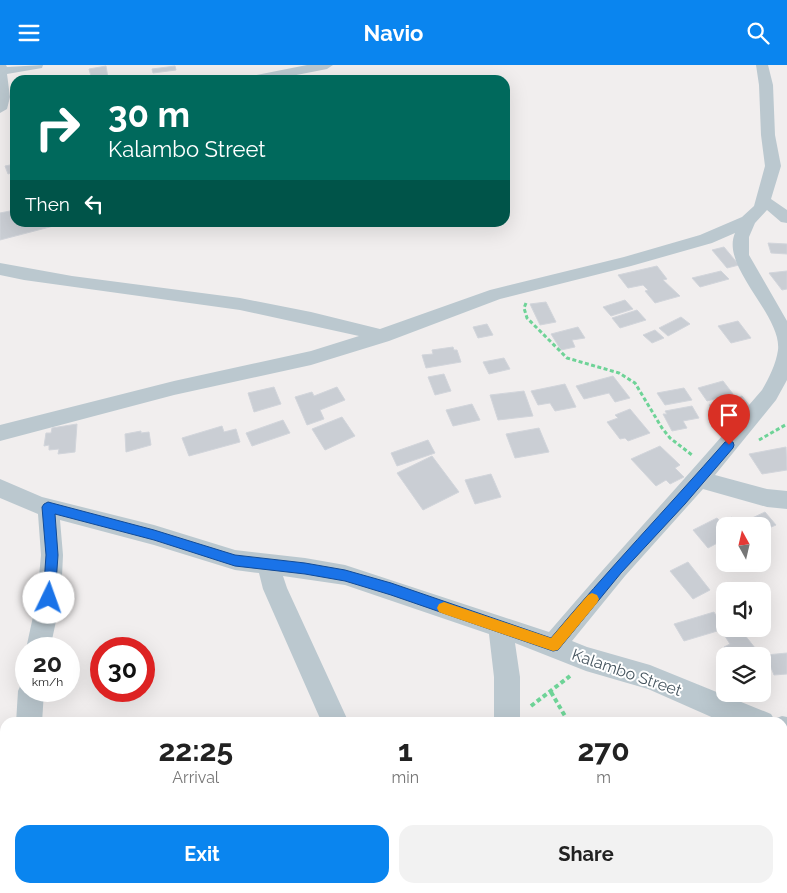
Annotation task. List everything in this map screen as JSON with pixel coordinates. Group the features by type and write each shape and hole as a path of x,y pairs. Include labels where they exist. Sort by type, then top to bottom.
{"street":[{"path":"5,69 37,65"},
{"path":"277,75 327,65"},
{"path":"553,645 617,569 718,458 770,395 779,377 787,349 785,333 741,255 742,237 748,221 764,201 773,165 768,135 766,85 762,65"},
{"path":"5,69 20,75"},
{"path":"0,109 1,88 5,69"},
{"path":"764,201 787,218"},
{"path":"0,433 174,388 311,357 382,336 496,294 706,239 748,221"},
{"path":"0,269 38,277 247,305 303,315 382,336"},
{"path":"700,479 767,497 787,500"},
{"name":"Kalambo Street","path":"0,489 48,507 154,535 235,560 345,575 391,589 553,645 586,659 650,677 743,717"},
{"path":"41,637 49,598 52,555 48,507"},
{"path":"268,564 275,589 333,717"},
{"path":"500,627 507,677 507,717"},
{"path":"29,717 30,702"}],"path":[{"path":"535,285 524,308 527,318 555,348 567,358 627,377 635,383 670,438 697,457 718,458"},
{"path":"529,707 550,692 586,659"},
{"path":"550,692 565,717"}],"building":[{"path":"106,66 108,75 91,75 89,69"},
{"path":"175,66 176,70 153,73 152,69"},
{"path":"10,165 10,173 8,174 5,166"},
{"path":"10,211 10,227 50,227 0,240 0,213"},
{"path":"768,243 787,244 787,254 771,253"},
{"path":"724,247 739,265 727,268 712,250"},
{"path":"657,266 667,279 663,280 680,296 655,303 645,291 648,290 643,285 628,288 618,275"},
{"path":"721,271 729,279 700,287 692,278"},
{"path":"787,271 787,289 782,290 769,273"},
{"path":"625,300 633,309 611,316 603,307"},
{"path":"546,302 556,322 540,325 530,304"},
{"path":"637,310 646,320 620,328 612,318"},
{"path":"681,317 690,324 668,336 659,328"},
{"path":"738,321 751,338 731,343 718,326"},
{"path":"487,324 493,335 478,338 473,327"},
{"path":"578,327 585,338 572,340 575,347 561,350 551,334"},
{"path":"655,330 664,338 652,343 643,335"},
{"path":"453,347 454,350 457,350 461,362 426,368 422,355 433,354 432,350"},
{"path":"504,358 510,369 489,374 483,362"},
{"path":"444,374 451,391 435,395 428,377"},
{"path":"613,376 630,398 615,402 609,393 584,399 576,386"},
{"path":"723,381 733,394 707,401 698,388"},
{"path":"565,384 576,407 555,411 550,403 538,405 531,391"},
{"path":"274,387 281,404 254,412 248,393"},
{"path":"337,387 345,400 320,410 324,419 307,425 295,397 312,392 314,396"},
{"path":"684,388 692,400 665,405 657,393"},
{"path":"524,391 533,416 498,420 490,395"},
{"path":"742,396 750,406 717,415 709,405"},
{"path":"472,404 480,420 453,426 446,410"},
{"path":"692,406 699,418 683,421 687,428 672,431 663,414 667,414 665,411"},
{"path":"630,409 650,433 628,441 625,438 620,439 607,422 618,418 615,415"},
{"path":"342,417 355,436 325,450 312,429"},
{"path":"283,420 290,433 252,446 246,433"},
{"path":"77,424 75,452 58,454 59,449 49,450 49,445 44,446 46,433 51,433 52,428"},
{"path":"222,426 224,432 236,429 240,442 189,456 182,438"},
{"path":"539,428 549,452 515,458 506,434"},
{"path":"141,431 141,433 149,432 151,445 126,452 125,434"},
{"path":"428,440 435,453 397,466 391,453"},
{"path":"660,446 680,465 675,468 684,477 670,484 666,480 656,486 631,459"},
{"path":"786,447 787,470 762,474 749,454"},
{"path":"432,456 459,492 423,510 397,473"},
{"path":"491,474 501,497 475,504 465,480"},
{"path":"765,512 769,517 754,517"},
{"path":"716,518 716,544 708,548 693,530"},
{"path":"771,519 776,525 771,527"},
{"path":"688,562 710,590 693,599 670,571"},
{"path":"714,612 716,615 716,631 684,641 674,624"},
{"path":"726,637 746,637 754,647 724,647 730,644"},
{"path":"787,653 787,674 774,675 771,668 771,655"}],"slow traffic":[{"path":"444,608 553,645 592,599"}],"route":[{"path":"49,598 52,555 48,507 154,535 235,560 305,568 345,575 553,645 617,569 681,501 729,445"}]}
